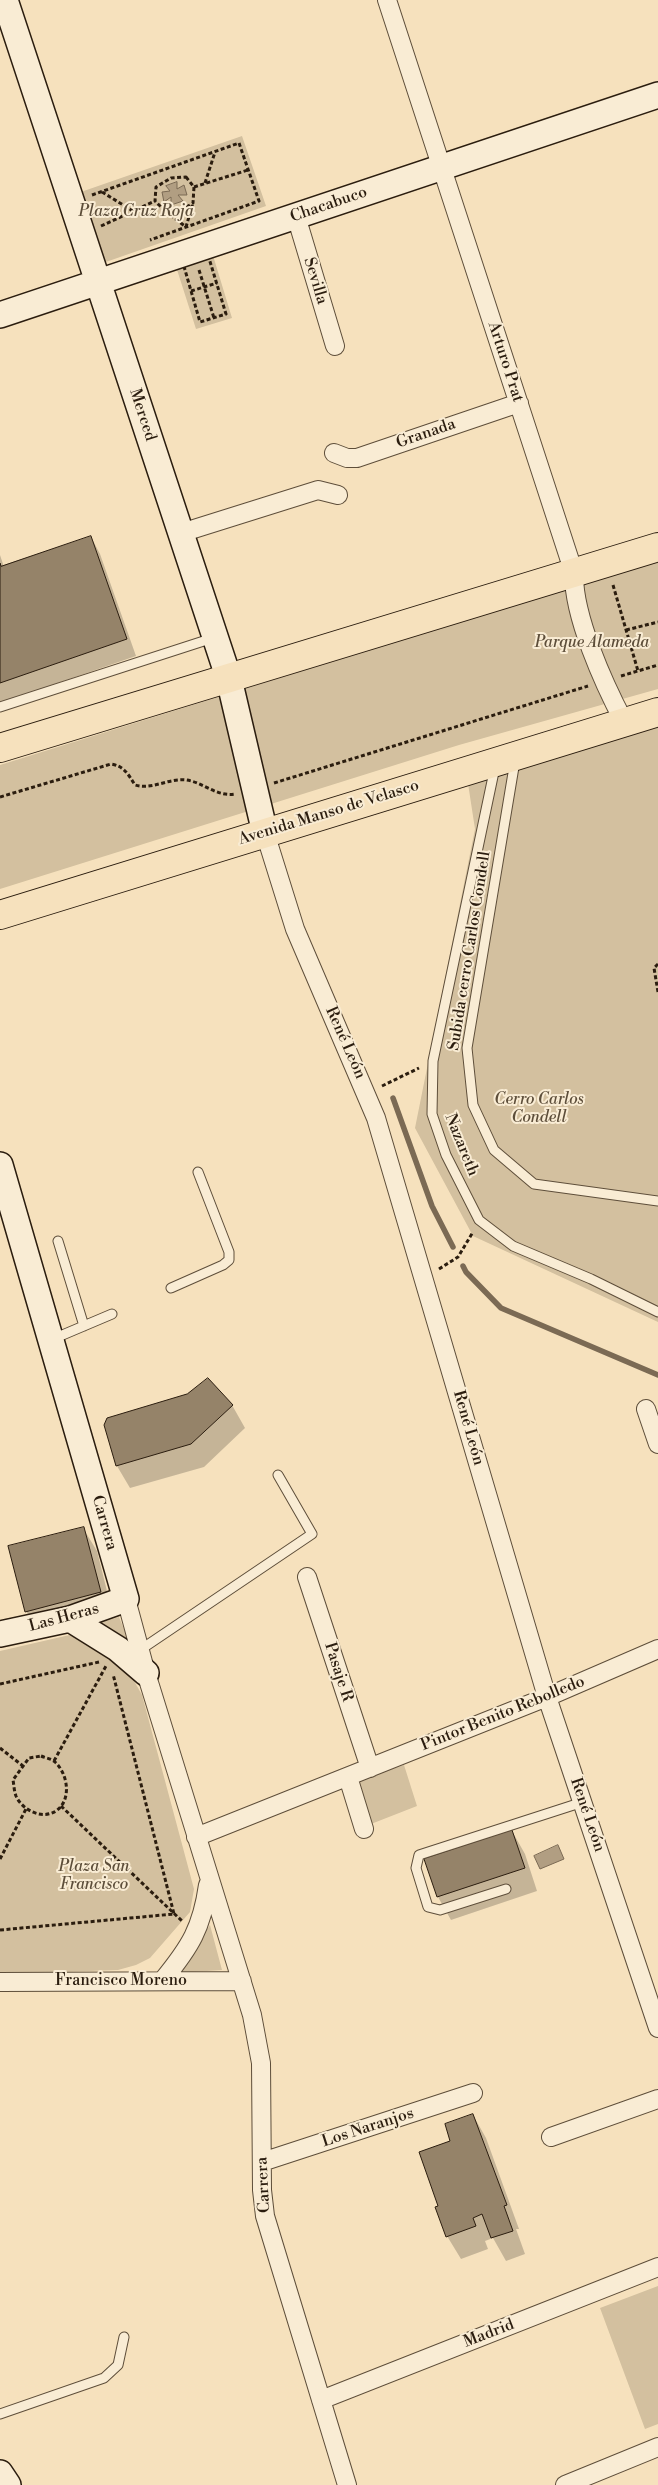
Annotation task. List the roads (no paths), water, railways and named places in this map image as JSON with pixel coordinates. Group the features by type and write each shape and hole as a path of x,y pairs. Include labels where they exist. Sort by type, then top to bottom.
{"main road":[{"path":"0,748 658,547"},
{"name":"Avenida Manso de Velasco","path":"0,915 658,712"}],"street":[{"name":"Merced","path":"5,0 229,679 265,833"},
{"name":"Arturo Prat","path":"387,0 574,573 574,590 603,681 624,722"},
{"name":"Chacabuco","path":"0,315 658,94"},
{"name":"Sevilla","path":"296,216 335,346"},
{"name":"Granada","path":"334,453 347,458 357,458 518,403"},
{"path":"181,533 318,490 338,495"},
{"name":"René León","path":"265,833 295,929 367,1093 424,1279 547,1697 582,1802 654,2001 658,2028"},
{"name":"Carrera","path":"0,1165 143,1661 256,2031 261,2063 263,2203 268,2228 347,2485"},
{"path":"646,1408 658,1444"},
{"name":"Pasaje R","path":"306,1577 370,1768"},
{"name":"Las Heras","path":"0,1634 70,1619 126,1599"},
{"path":"70,1619 118,1649 143,1661"},
{"name":"Pintor Benito Rebolledo","path":"196,1837 547,1697 658,1649"},
{"path":"348,1777 364,1829"},
{"name":"Carrera","path":"164,1980 184,1954 196,1933 204,1913 209,1882"},
{"name":"Francisco Moreno","path":"0,1982 242,1981"},
{"name":"Los Naranjos","path":"262,2162 473,2093"},
{"path":"551,2137 658,2099"},
{"name":"Madrid","path":"321,2400 658,2268"},
{"path":"565,2485 658,2447"},
{"path":"0,2473 8,2485"}],"lane":[{"path":"0,707 216,638"},
{"name":"Nazareth","path":"506,759 433,1061 432,1114 446,1155 479,1220 513,1246 591,1279 658,1312"},
{"name":"Subida cerro Carlos Condell","path":"506,759 467,1048 473,1105 494,1150 534,1184 658,1201"},
{"path":"170,1288 223,1266 229,1260 229,1252 198,1172"},
{"path":"58,1241 84,1326"},
{"path":"51,1340 112,1314"},
{"path":"143,1661 312,1534 278,1475"},
{"path":"506,1889 440,1910 428,1907 416,1868 419,1855 582,1802"},
{"path":"0,2414 104,2378 118,2365 124,2337"}],"waterway":[{"path":"393,1098 432,1206 453,1247"},
{"path":"463,1266 466,1272 501,1308 658,1375"}],"park label":[{"name":"Plaza Cruz Roja","path":"136,212"},
{"name":"Parque Alameda","path":"592,643"},
{"name":"Cerro Carlos Condell","path":"539,1109"},
{"name":"Plaza San Francisco","path":"94,1876"}]}
